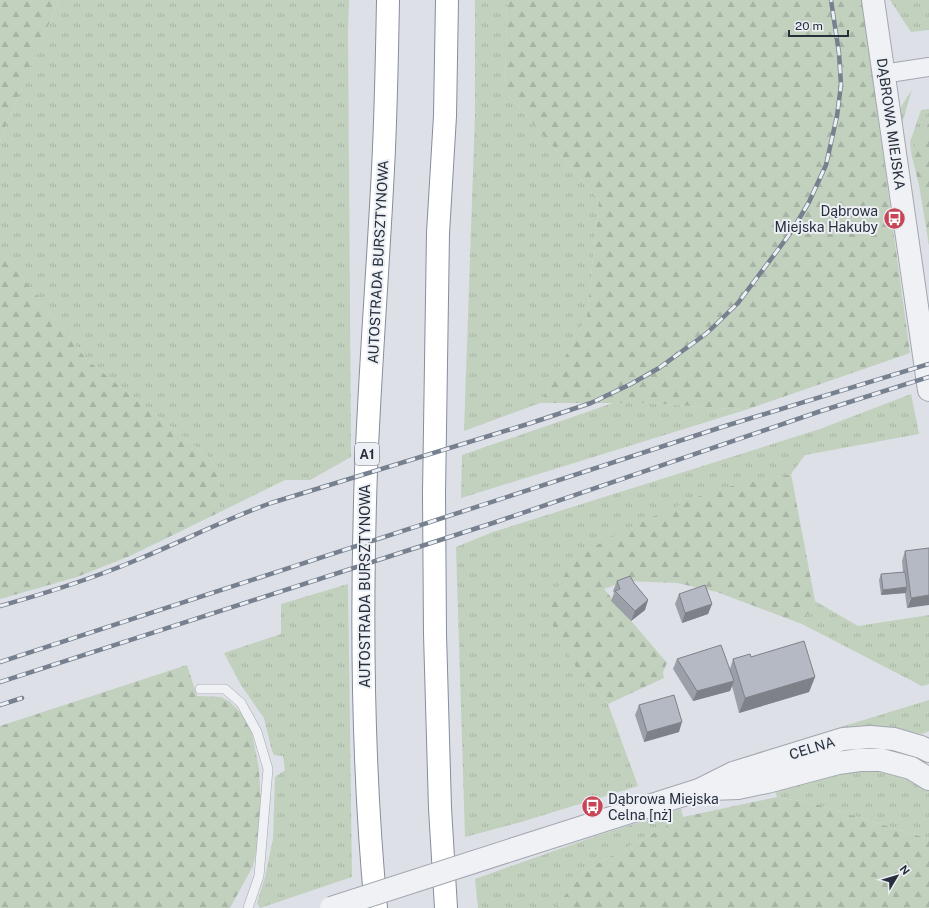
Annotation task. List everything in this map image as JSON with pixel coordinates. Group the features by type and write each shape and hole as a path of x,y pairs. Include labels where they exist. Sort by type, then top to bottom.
{"highway":[{"name":"AUTOSTRADA BURSZTYNOWA","path":"376,908 370,846 367,789 363,595 366,469 387,94 388,0"},
{"path":"446,908 440,808 434,634 434,494 438,233 445,116 447,0"}],"street":[{"name":"DĄBROWA MIEJSKA","path":"873,0 929,390"},
{"path":"883,74 929,67"},
{"name":"CELNA","path":"331,908 699,790 733,773 843,739 870,737 894,739 929,751"},
{"name":"CELNA","path":"699,790 738,788 767,782 838,763 860,760 881,760 911,768 929,779"}],"lane":[{"path":"200,689 225,689 240,703 257,732 268,769 259,876 248,908"}],"green space":[{"path":"0,0 59,0 0,140"},
{"path":"59,0 349,0 351,457 310,480 285,480 220,512 220,484 210,458 87,360 0,248 0,140"},
{"path":"475,0 507,0 505,91 599,200 587,316 540,403 464,431 475,115"},
{"path":"507,0 862,0 910,353 745,410 649,403 540,403 587,316 599,200 505,91"},
{"path":"890,0 929,0 929,30 911,32"},
{"path":"912,90 900,130 899,118 901,109"},
{"path":"929,109 929,123 911,153 910,142 921,110"},
{"path":"929,123 929,245 919,185 911,153"},
{"path":"0,248 87,360 210,458 220,484 220,512 130,556 77,577 0,599"},
{"path":"911,394 919,434 805,455 791,474 713,491 572,560 584,679 608,704 638,786 521,822 465,837 456,547 493,532 820,429"},
{"path":"613,403 649,403 745,410 461,498 462,455"},
{"path":"791,474 815,601 802,624 717,592 677,583 626,581 604,589 667,663 663,672 664,678 608,704 584,679 554,633 550,604 572,560 619,532 713,490"},
{"path":"348,584 352,877 260,908 257,903 265,877 273,839 275,777 285,770 283,756 274,755 272,751 264,718 241,685 224,653 281,634 281,604"},
{"path":"815,601 858,626 929,615 929,684 922,686 802,624"},
{"path":"187,665 197,696 221,697 230,702 241,713 252,733 259,769 261,807 259,839 253,866 230,908 0,908 0,726"},
{"path":"929,700 929,731 922,734 893,730 758,757 756,753"},
{"path":"861,770 879,771 896,775 913,781 929,791 929,839 816,804 777,797 774,788"},
{"path":"777,797 816,804 929,839 929,908 555,908 584,871 683,817"},
{"path":"681,809 683,817 584,871 555,908 478,908 475,879 596,836"}],"building":[{"path":"929,548 929,595 911,598 905,551"},
{"path":"905,572 907,587 883,590 881,574"},
{"path":"630,576 648,600 635,611 615,591 620,589 617,581"},
{"path":"705,585 712,604 685,613 679,594"},
{"path":"804,641 815,677 745,698 733,659 750,654 751,657"},
{"path":"721,645 734,681 697,691 677,659"},
{"path":"674,695 682,722 647,732 639,705"}],"railway":[{"path":"0,606 105,573 271,503 591,403 631,384 659,368 707,333 738,303 792,231 809,202 826,165 837,116 841,85 839,53 831,0"},
{"path":"0,662 722,427 929,364"},
{"path":"0,682 499,521 821,411 929,377"},
{"path":"0,705 22,698"}],"place":[{"name":"Dąbrowa Miejska Hakuby","path":"894,219"},
{"name":"Dąbrowa Miejska Celna [nż]","path":"592,807"}]}
